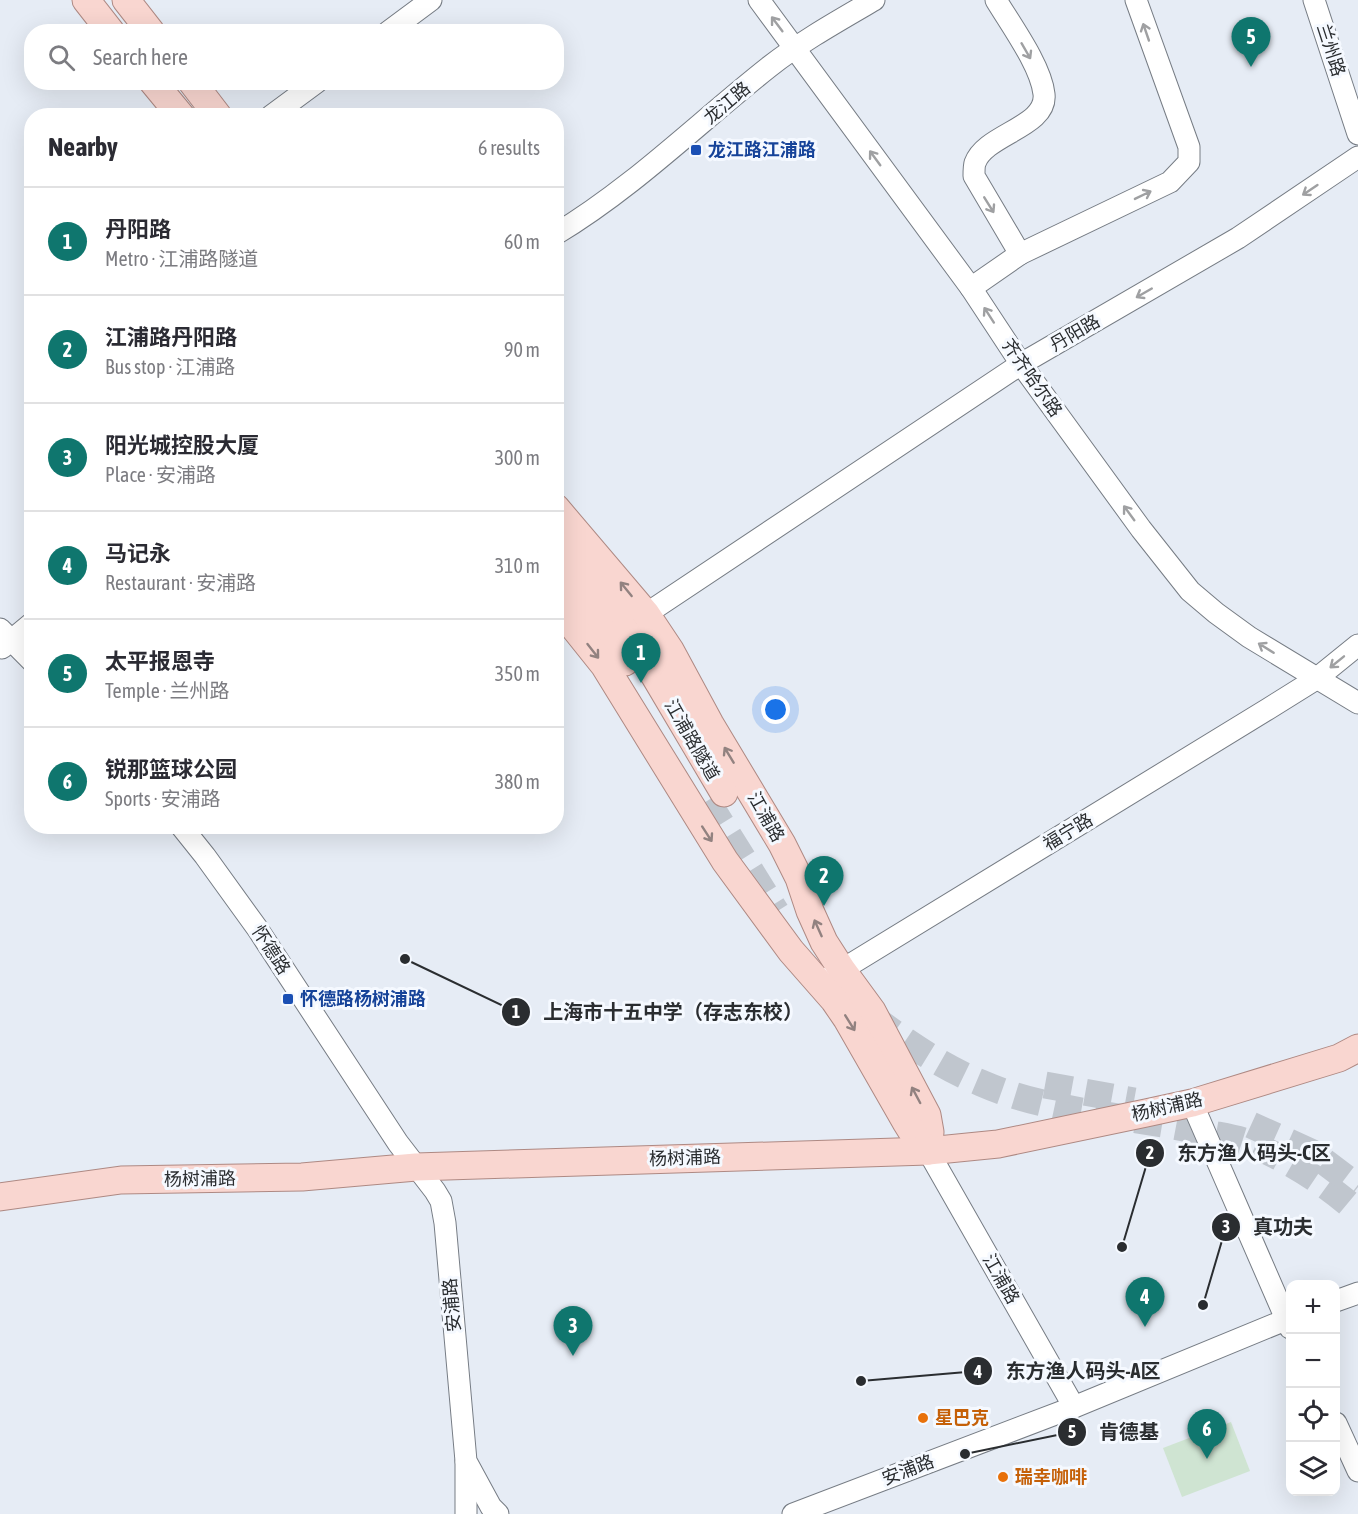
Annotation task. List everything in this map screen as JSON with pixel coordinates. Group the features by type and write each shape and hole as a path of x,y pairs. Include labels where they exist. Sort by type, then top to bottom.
{"main road":[{"path":"86,0 105,24"},
{"path":"126,0 145,24"},
{"path":"160,90 174,108"},
{"path":"198,90 212,108"},
{"name":"江浦路","path":"564,517 646,614 782,844 799,878 824,942 831,977 847,1019 906,1122 928,1151"},
{"name":"江浦路隧道","path":"564,550 640,651 715,797 622,657 591,615 564,586"},
{"name":"江浦路","path":"564,615 604,665 725,861 791,951 831,977"},
{"name":"杨树浦路","path":"0,1197 122,1180 302,1177 416,1167 928,1151 998,1144 1192,1103 1339,1058 1358,1048"}],"street":[{"path":"399,24 431,0"},
{"name":"齐齐哈尔路","path":"759,0 971,288 1021,364 1141,529 1190,591 1249,637 1358,703"},
{"name":"龙江路","path":"564,229 607,201 794,48 874,0"},
{"path":"996,0 1037,69 1044,96 1038,114 987,147 975,163 974,176 1020,254"},
{"path":"971,288 1020,254 1170,182 1189,162 1189,147 1136,0"},
{"name":"兰州路","path":"1314,0 1358,134"},
{"path":"282,108 306,90"},
{"name":"丹阳路","path":"646,614 1021,364 1239,238 1358,157"},
{"path":"24,628 4,640 24,655"},
{"name":"福宁路","path":"831,977 1316,679 1358,645"},
{"name":"怀德路","path":"187,834 257,928 416,1167"},
{"path":"1192,1103 1286,1315"},
{"name":"江浦路","path":"928,1151 1074,1407"},
{"name":"安浦路","path":"416,1167 435,1191 443,1210 466,1461 491,1507 498,1514"},
{"path":"1340,1299 1358,1293"},
{"name":"安浦路","path":"793,1514 840,1505 1074,1407 1286,1323"},
{"path":"1340,1434 1358,1471"},
{"path":"466,1461 466,1514"}],"green space":[{"path":"1231,1422 1250,1471 1182,1497 1163,1448"}],"tunnel":[{"path":"707,801 776,912"},
{"path":"872,1017 938,1062 967,1077 1008,1093 1064,1108 1179,1127 1246,1142 1279,1157 1307,1174 1358,1212"},
{"path":"1045,1085 1134,1101"},
{"path":"1251,1125 1313,1153 1358,1187"}],"place":[{"name":"太平报恩寺","path":"1251,67"},
{"name":"龙江路江浦路","path":"696,150"},
{"name":"丹阳路","path":"641,683"},
{"name":"江浦路丹阳路","path":"824,906"},
{"name":"上海市十五中学（存志东校）","path":"405,959"},
{"name":"怀德路杨树浦路","path":"288,999"},
{"name":"东方渔人码头-C区","path":"1122,1247"},
{"name":"真功夫","path":"1203,1305"},
{"name":"马记永","path":"1145,1327"},
{"name":"阳光城控股大厦","path":"573,1356"},
{"name":"东方渔人码头-A区","path":"861,1381"},
{"name":"星巴克","path":"923,1418"},
{"name":"肯德基","path":"965,1454"},
{"name":"锐那篮球公园","path":"1207,1459"},
{"name":"瑞幸咖啡","path":"1003,1477"}]}
